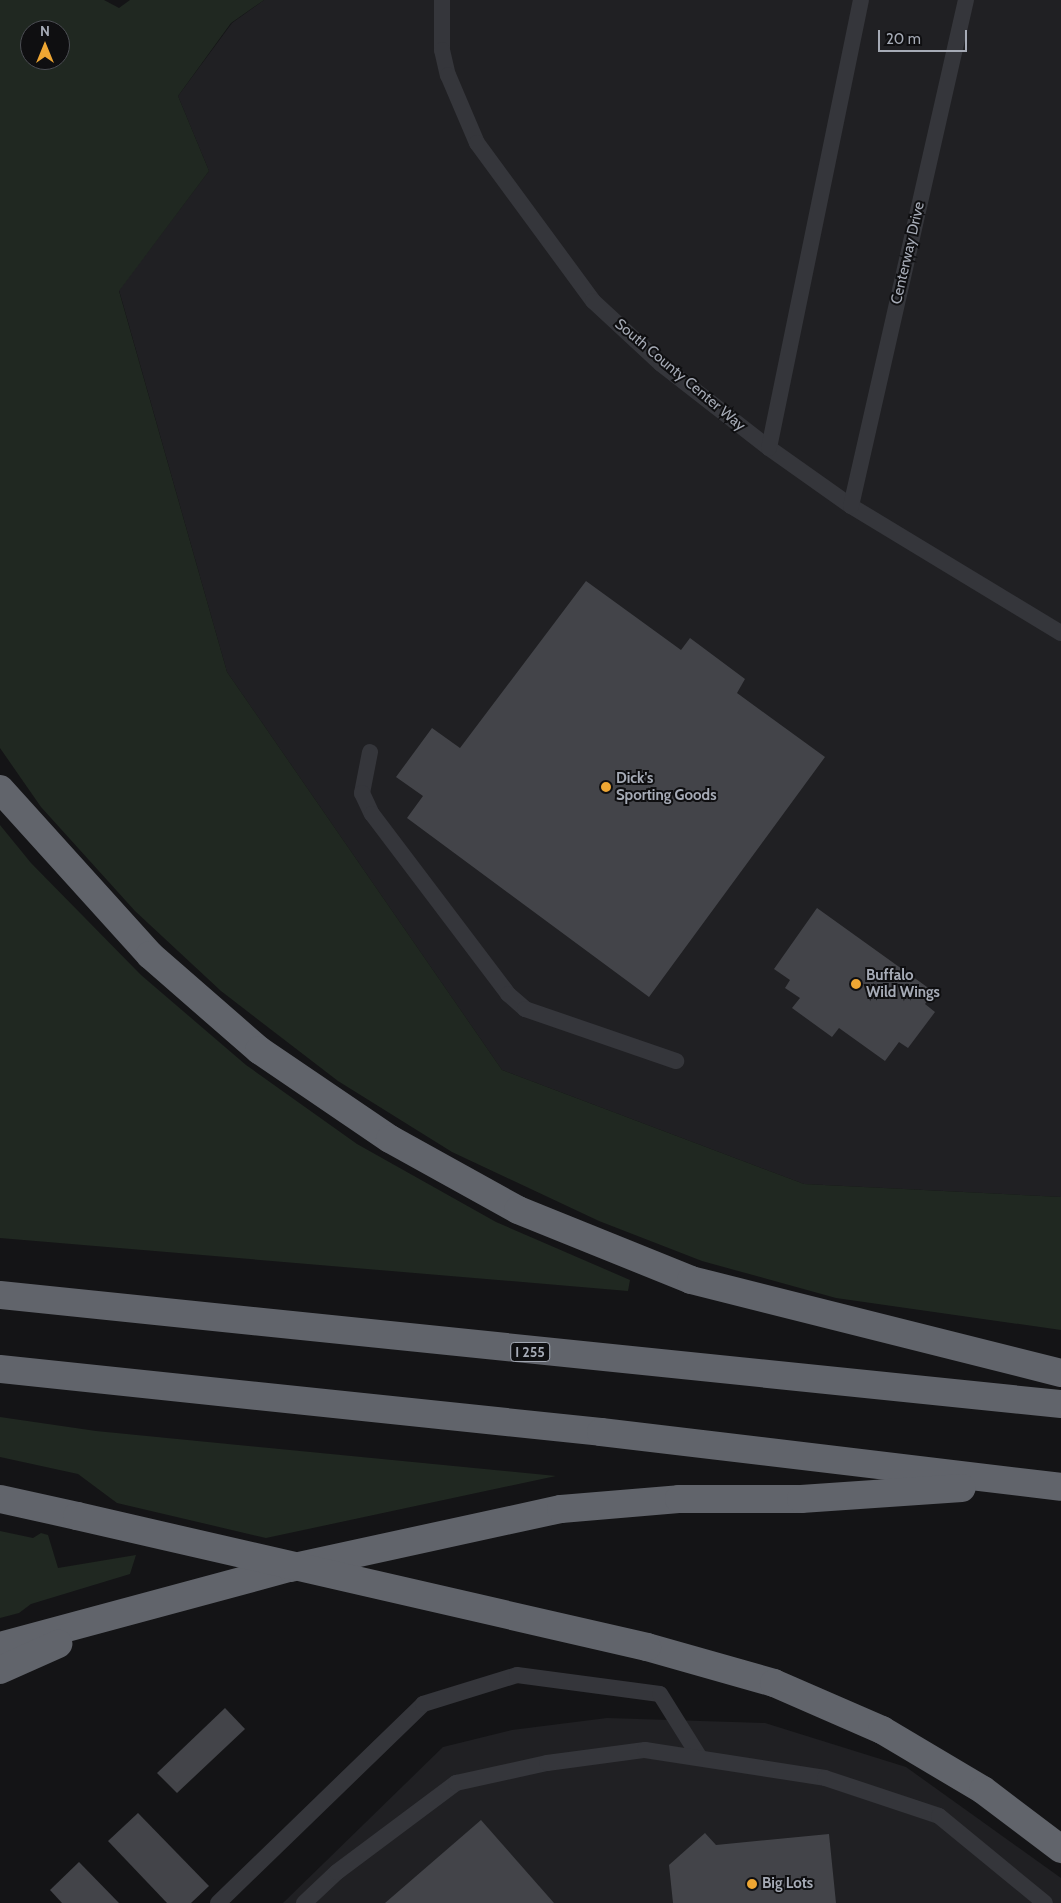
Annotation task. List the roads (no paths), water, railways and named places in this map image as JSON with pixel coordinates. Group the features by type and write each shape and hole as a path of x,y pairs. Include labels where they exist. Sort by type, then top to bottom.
{"highway":[{"path":"0,789 150,955 259,1050 399,1144 518,1210 691,1280 1061,1373"},
{"name":"I 255","path":"0,1295 1061,1404"},
{"path":"0,1369 601,1432 1061,1487"},
{"path":"0,1646 319,1561 561,1509 680,1499 801,1499 1031,1484"},
{"path":"0,1499 647,1647 774,1683 882,1730 983,1790 1061,1849"},
{"path":"0,1670 128,1612"}],"lane":[{"name":"South County Center Way","path":"442,0 442,50 452,92 477,143 593,301 661,364 769,448 850,506 1061,633"},
{"path":"769,448 861,0"},
{"name":"Centerway Drive","path":"850,506 966,0"},
{"path":"370,752 362,793 372,814 508,994 525,1009 676,1062"},
{"path":"218,1903 423,1704 489,1684 517,1676 660,1694 700,1758"},
{"path":"304,1903 337,1872 456,1783 547,1763 645,1750 825,1778 939,1816 1045,1903"}],"place":[{"name":"Dick's Sporting Goods","path":"606,787"},
{"name":"Buffalo Wild Wings","path":"856,984"},
{"name":"Big Lots","path":"752,1884"}]}
